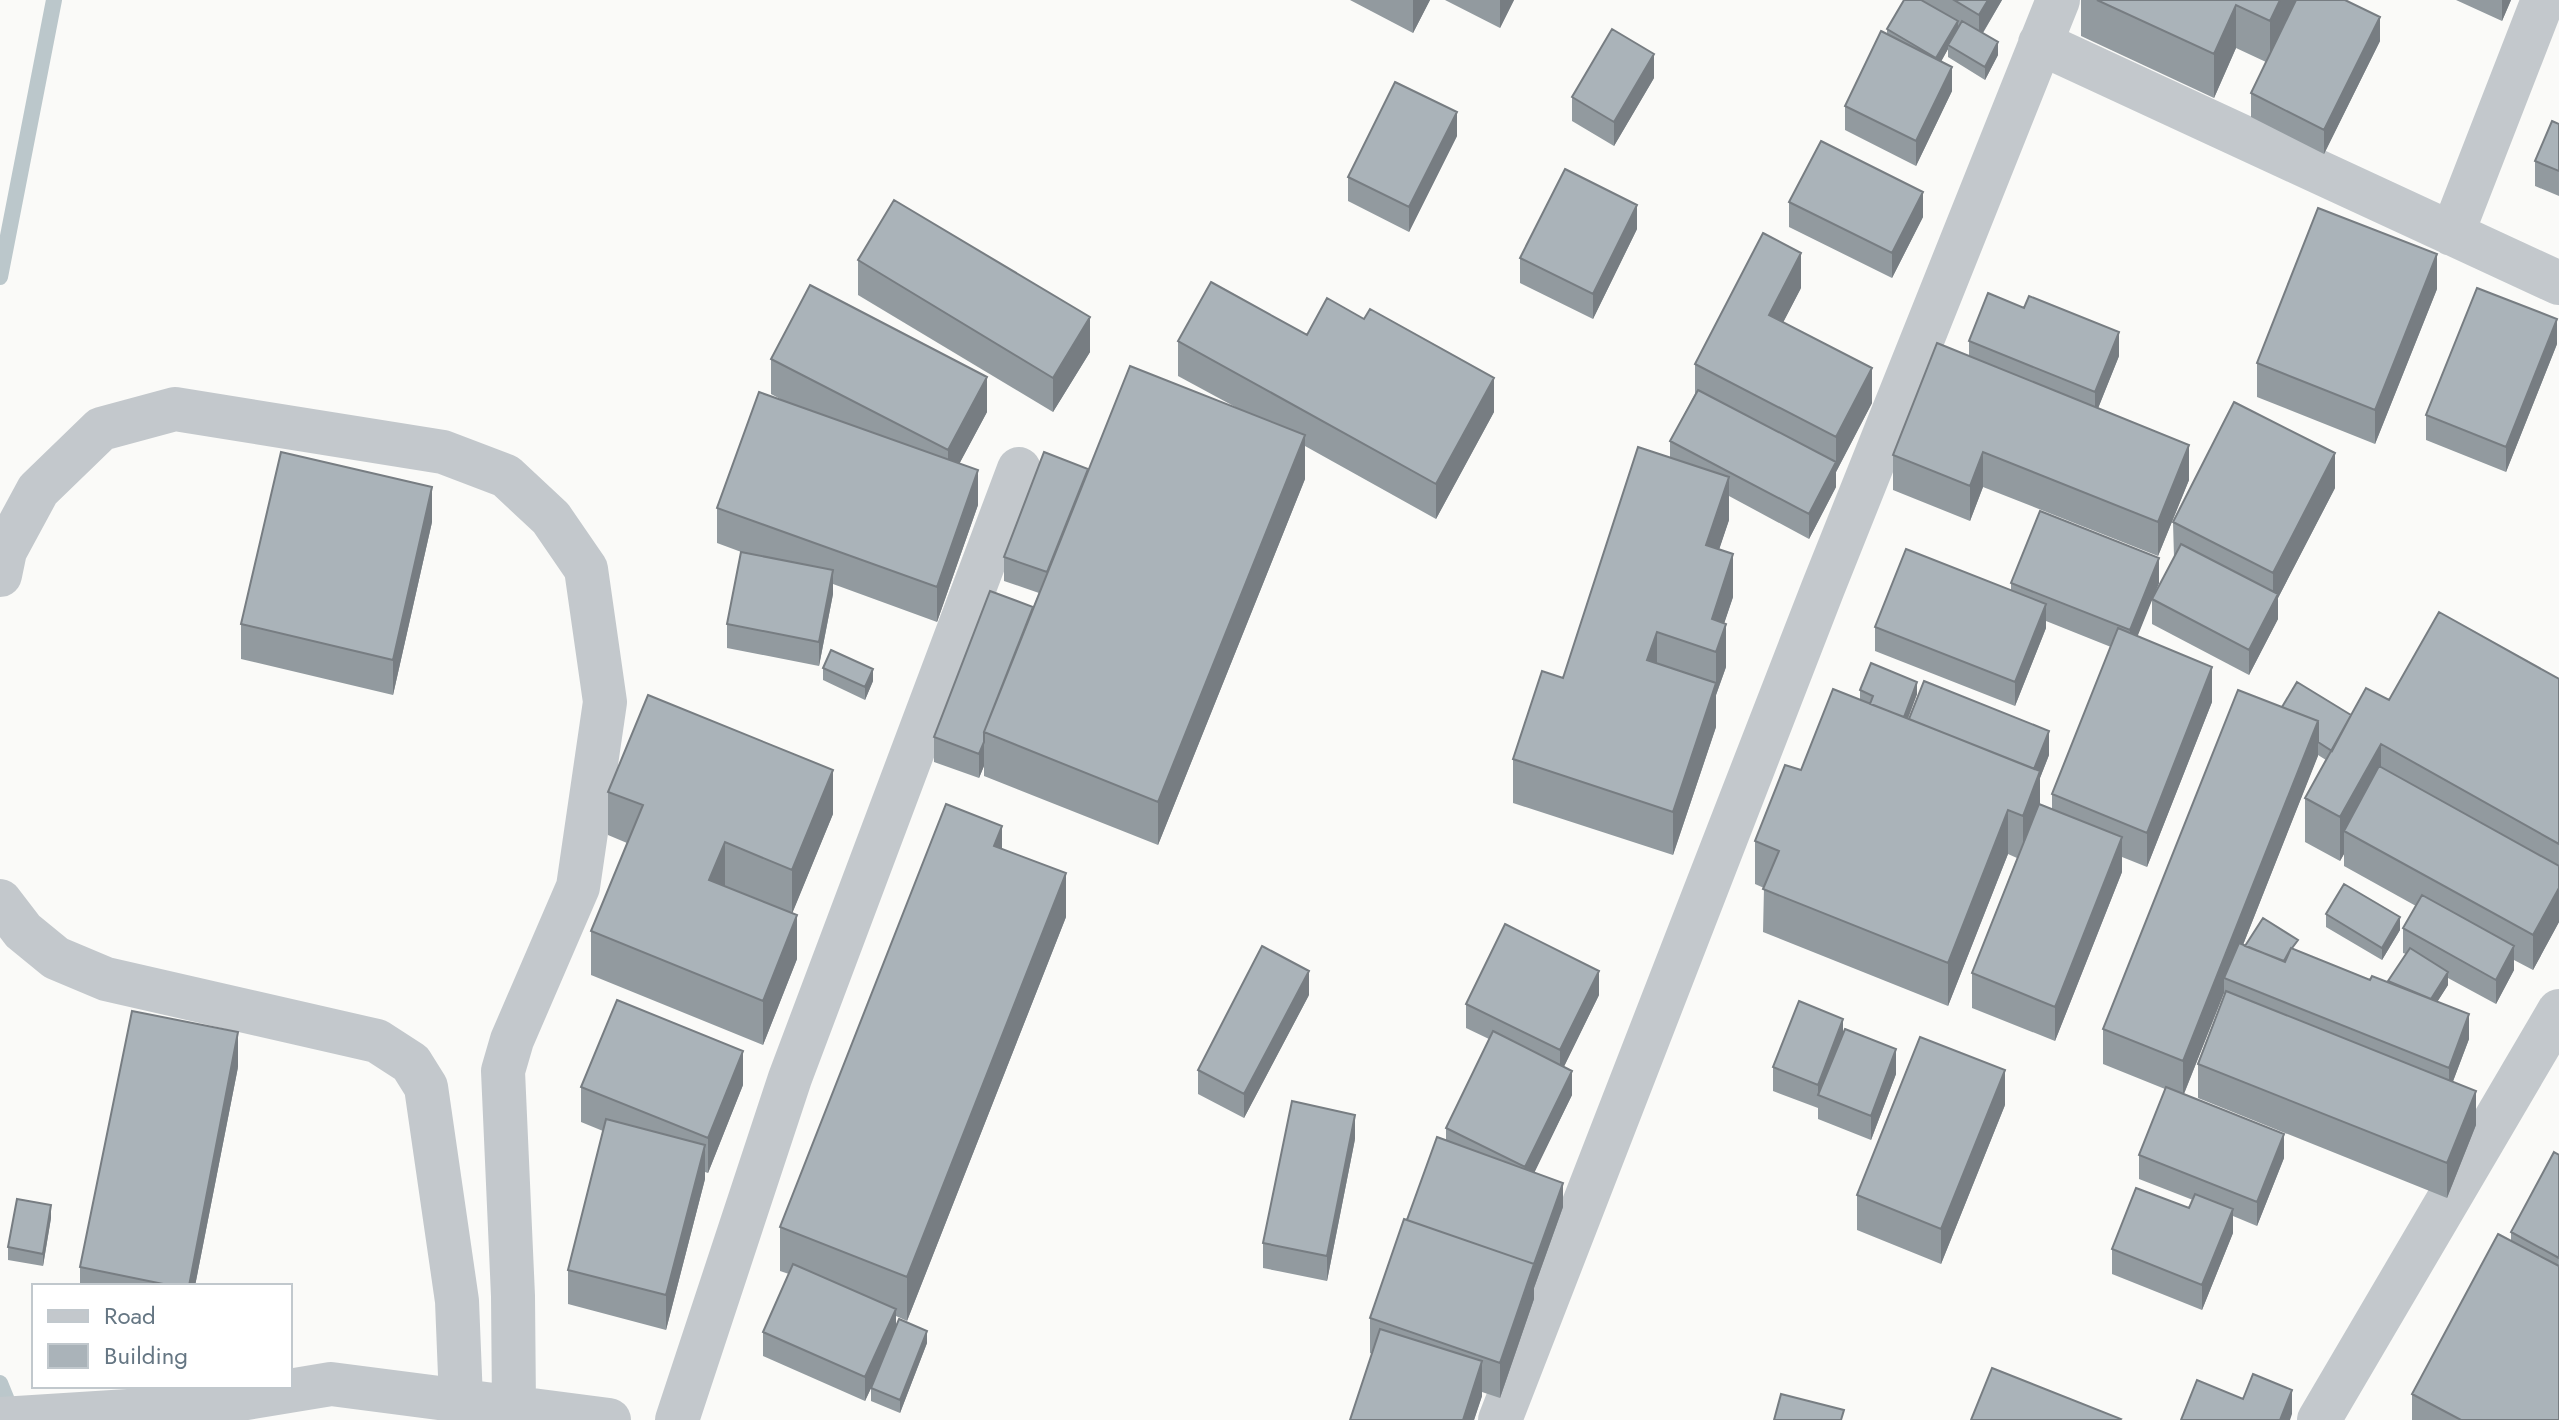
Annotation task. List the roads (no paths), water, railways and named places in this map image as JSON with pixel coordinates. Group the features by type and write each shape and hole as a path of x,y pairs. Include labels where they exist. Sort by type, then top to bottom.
{"street":[{"path":"1500,1420 1817,602 2058,0"},
{"path":"2452,234 2543,0"},
{"path":"2040,43 2559,283"},
{"path":"0,575 5,551 38,490 101,429 175,409 443,452 506,476 551,518 586,569 605,702 578,887 512,1040 503,1071 514,1408"},
{"path":"677,1420 790,1078 1019,469"},
{"path":"0,901 23,931 56,958 106,979 377,1041 411,1063 426,1087 457,1301 461,1400"},
{"path":"2319,1420 2559,1011"},
{"path":"0,1419 192,1407 331,1384 609,1420"}],"waterway":[{"path":"0,277 54,0"},
{"path":"0,1383 13,1415"}]}
